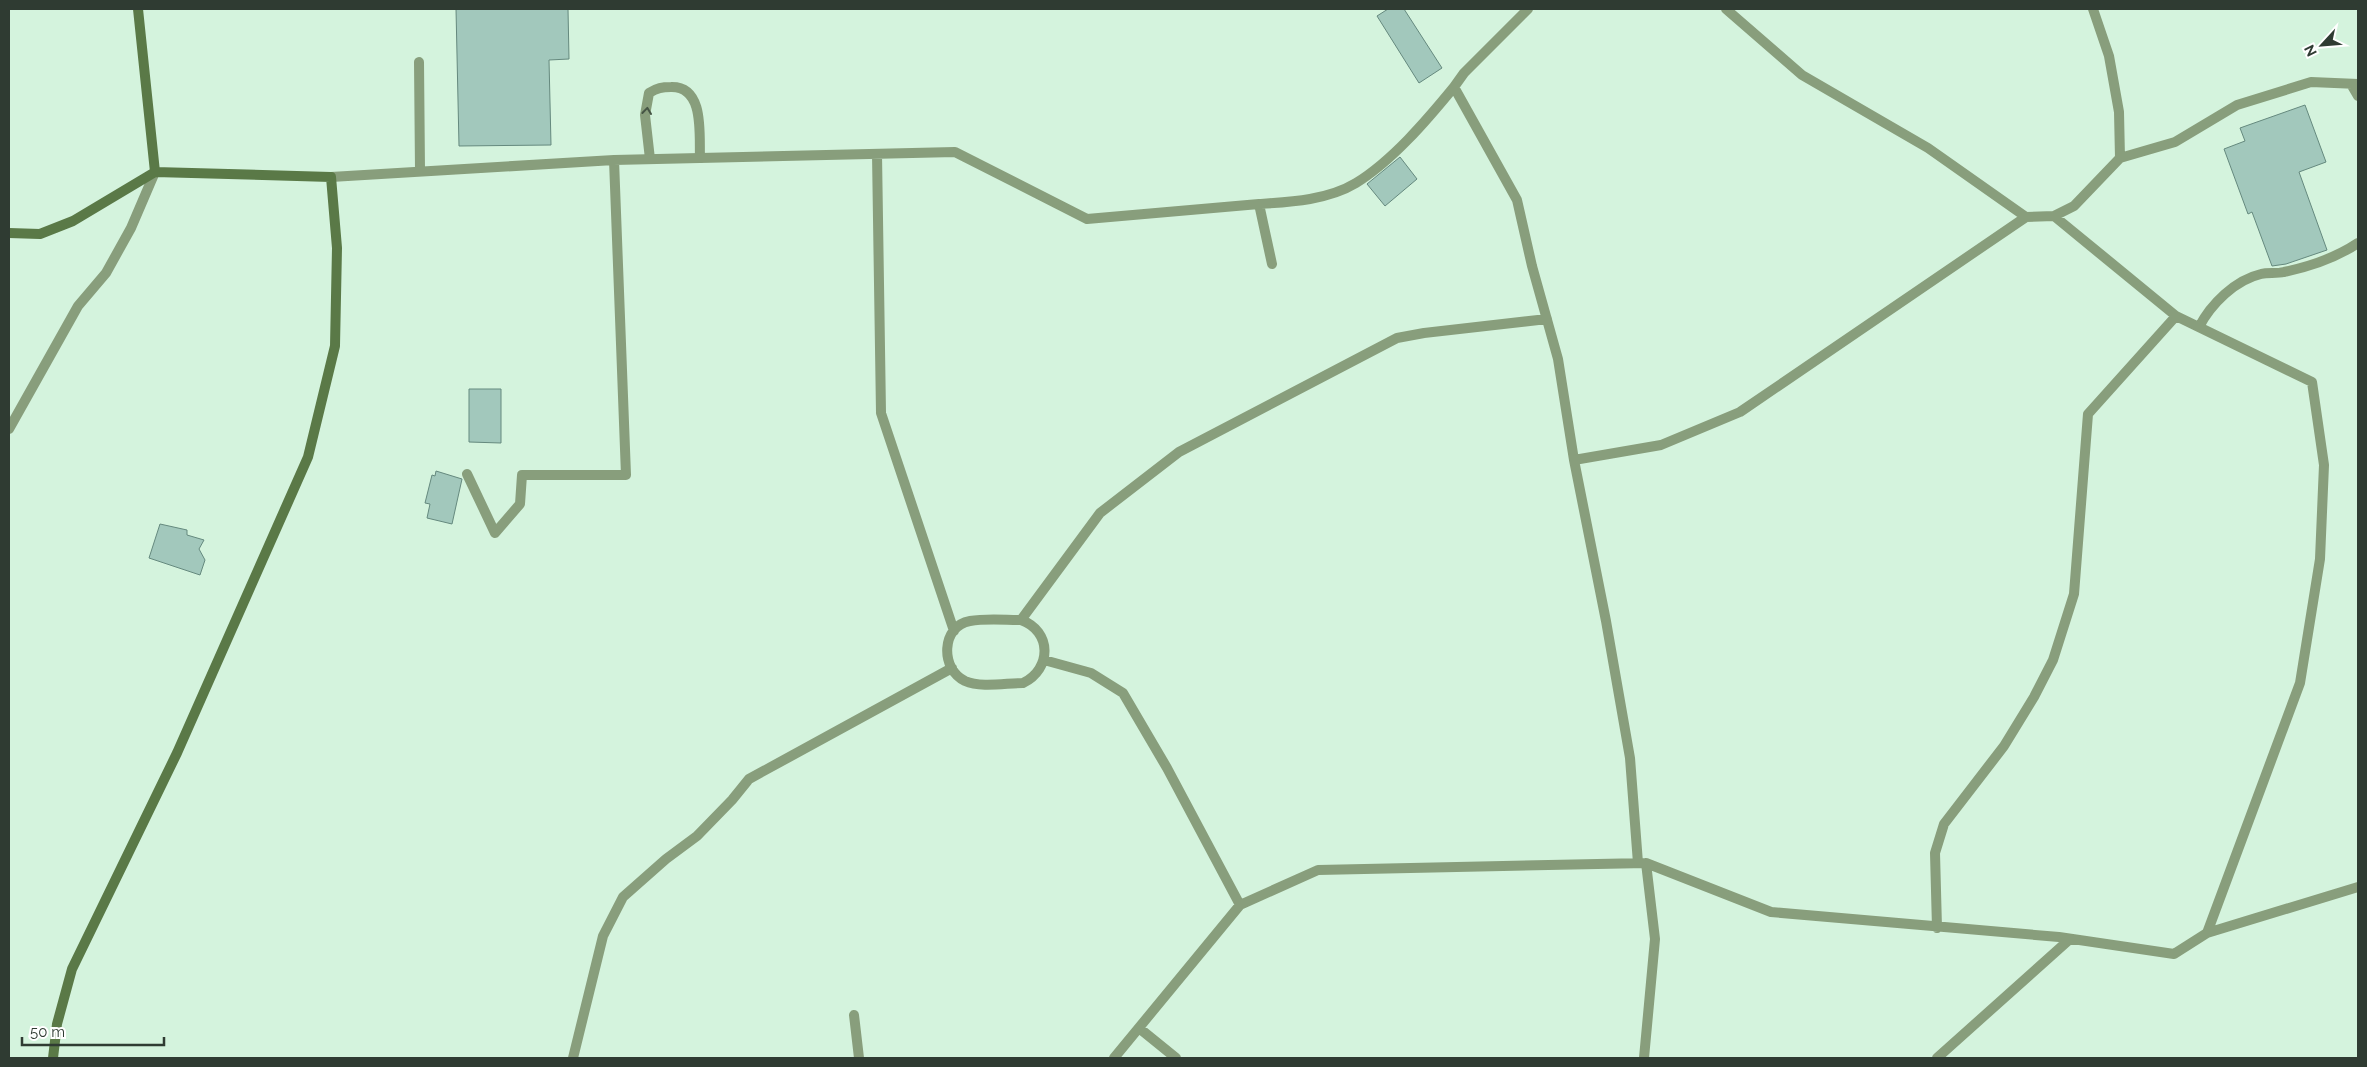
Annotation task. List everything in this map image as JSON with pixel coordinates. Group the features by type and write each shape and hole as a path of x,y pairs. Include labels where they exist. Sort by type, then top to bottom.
{"street":[{"path":"9,429 78,306 106,273 131,228 155,172 138,9"},
{"path":"9,233 40,234 73,220 155,172 331,177 420,170 650,159 955,152 1087,219 1298,202 1336,192 1356,183 1399,148 1427,120 1464,74 1528,9"},
{"path":"1726,9 1802,75 1928,148 2026,217"},
{"path":"2093,9 2109,56 2119,112 2120,158"},
{"path":"419,62 420,170"},
{"path":"1574,460 1661,445 1740,412 2026,217 2054,216 2074,206 2120,158 2175,142 2237,105 2311,82 2355,84 2358,96"},
{"path":"650,159 645,114 649,93 658,87 679,86 691,93 698,112 700,158"},
{"path":"1454,87 1517,200 1558,359 1574,460 1606,621 1630,758 1642,863 1655,939 1644,1058"},
{"path":"877,154 881,412 954,631"},
{"path":"467,474 495,533 520,504 522,475 626,475 614,160"},
{"path":"53,1058 57,1024 72,969 177,753 308,457 335,346 337,248 331,177"},
{"path":"1259,204 1272,264"},
{"path":"2054,216 2176,316 2312,382 2324,465 2320,559 2300,683 2207,933"},
{"path":"2199,327 2205,315 2232,287 2259,274 2282,272 2312,264 2358,243"},
{"path":"1937,928 1935,853 1944,824 2004,746 2034,697 2053,660 2074,594 2088,414 2176,316"},
{"path":"1021,620 1100,513 1179,452 1397,338 1424,333 1547,319"},
{"path":"1021,620 1032,626 1041,635 1045,647 1044,660 1038,672 1023,683 973,683 961,678 952,668 947,650 954,631 970,621 1021,620"},
{"path":"1044,660 1091,673 1123,693 1167,768 1240,905"},
{"path":"574,1058 603,936 623,897 666,859 697,836 732,800 749,779 952,668"},
{"path":"1114,1058 1240,905 1318,870 1642,863 1771,912 2070,939 2174,954 2207,933 2358,887"},
{"path":"1937,1058 2070,939"},
{"path":"854,1015 859,1058"},
{"path":"1139,1028 1176,1058"}],"building":[{"path":"456,9 568,9 569,59 549,60 551,145 459,146"},
{"path":"1388,9 1404,9 1442,68 1419,83 1377,16"},
{"path":"2305,105 2326,162 2299,172 2327,250 2286,264 2272,266 2252,212 2248,214 2224,149 2245,141 2240,128"},
{"path":"1400,157 1417,179 1385,206 1367,184"},
{"path":"469,389 501,389 501,443 469,442"},
{"path":"436,471 462,479 452,524 427,518 430,504 425,503 432,475 435,476"},
{"path":"160,524 187,530 187,535 204,540 199,549 205,560 200,575 149,558"}]}
